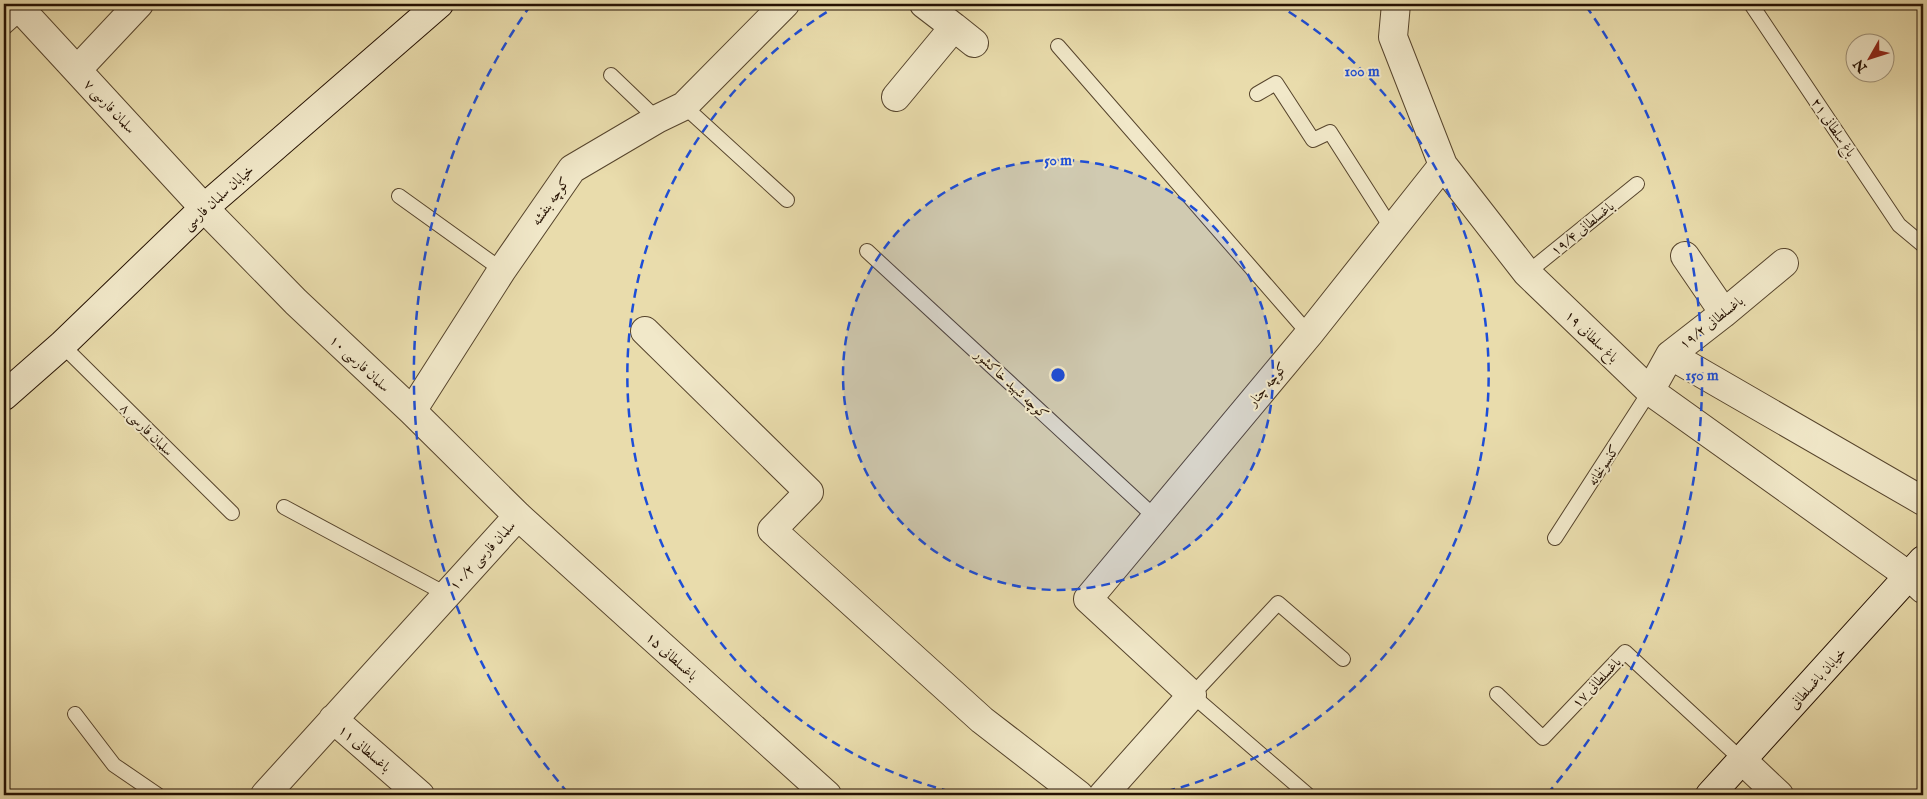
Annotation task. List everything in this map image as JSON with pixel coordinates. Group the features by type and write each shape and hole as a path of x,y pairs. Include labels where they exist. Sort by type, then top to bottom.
{"street":[{"path":"78,70 139,4"},
{"name":"خیابان سلمان فارسی","path":"4,396 62,345 204,208 439,4"},
{"name":"کوچه بنفشه","path":"412,411 502,270 572,169 657,119 684,106 785,4"},
{"path":"896,97 964,35 924,4"},
{"name":"باغ سلطانی ۱۹","path":"1396,4 1393,37 1443,165 1527,273 1650,391 1919,575"},
{"name":"سلمان فارسی ۷","path":"14,14 78,70 204,208"},
{"name":"کوچه چنار","path":"1192,695 1088,599 1309,334 1443,165"},
{"name":"سلمان فارسی ۱۰","path":"204,208 296,302 412,411 518,516"},
{"path":"1685,256 1724,313"},
{"name":"باغسلطانی ۱۹/۲","path":"1650,391 1670,355 1784,263"},
{"path":"645,331 810,492 772,530 982,720 1079,795"},
{"path":"1670,355 1923,501"},
{"name":"سلمان فارسی ۱۰/۲","path":"264,795 518,516"},
{"name":"باغسلطانی ۱۵","path":"518,516 827,795"},
{"name":"خیابان باغسلطانی","path":"1710,795 1919,575"},
{"path":"1103,795 1192,695"},
{"name":"باغسلطانی ۱۱","path":"333,720 420,795"},
{"path":"1742,760 1779,795"}],"lane":[{"name":"باغ سلطانی ۲۱","path":"1751,4 1899,225 1923,245"},
{"path":"1058,46 1309,334"},
{"path":"611,75 657,119"},
{"path":"1257,94 1276,83 1313,140 1330,132 1392,229"},
{"path":"684,106 787,200"},
{"name":"باغسلطانی ۱۹/۴","path":"1527,273 1636,184"},
{"path":"399,196 502,270"},
{"name":"کوچه شهید خاکشور","path":"868,251 1156,518"},
{"name":"سلمان فارسی ۸","path":"62,345 232,513"},
{"name":"کنسولخانه","path":"1555,538 1650,391"},
{"path":"284,507 446,594"},
{"path":"1308,795 1192,695 1278,603 1343,659"},
{"name":"باغسلطانی ۱۷","path":"1497,694 1543,738 1625,652 1742,760"},
{"path":"75,714 114,765 158,795"}]}
